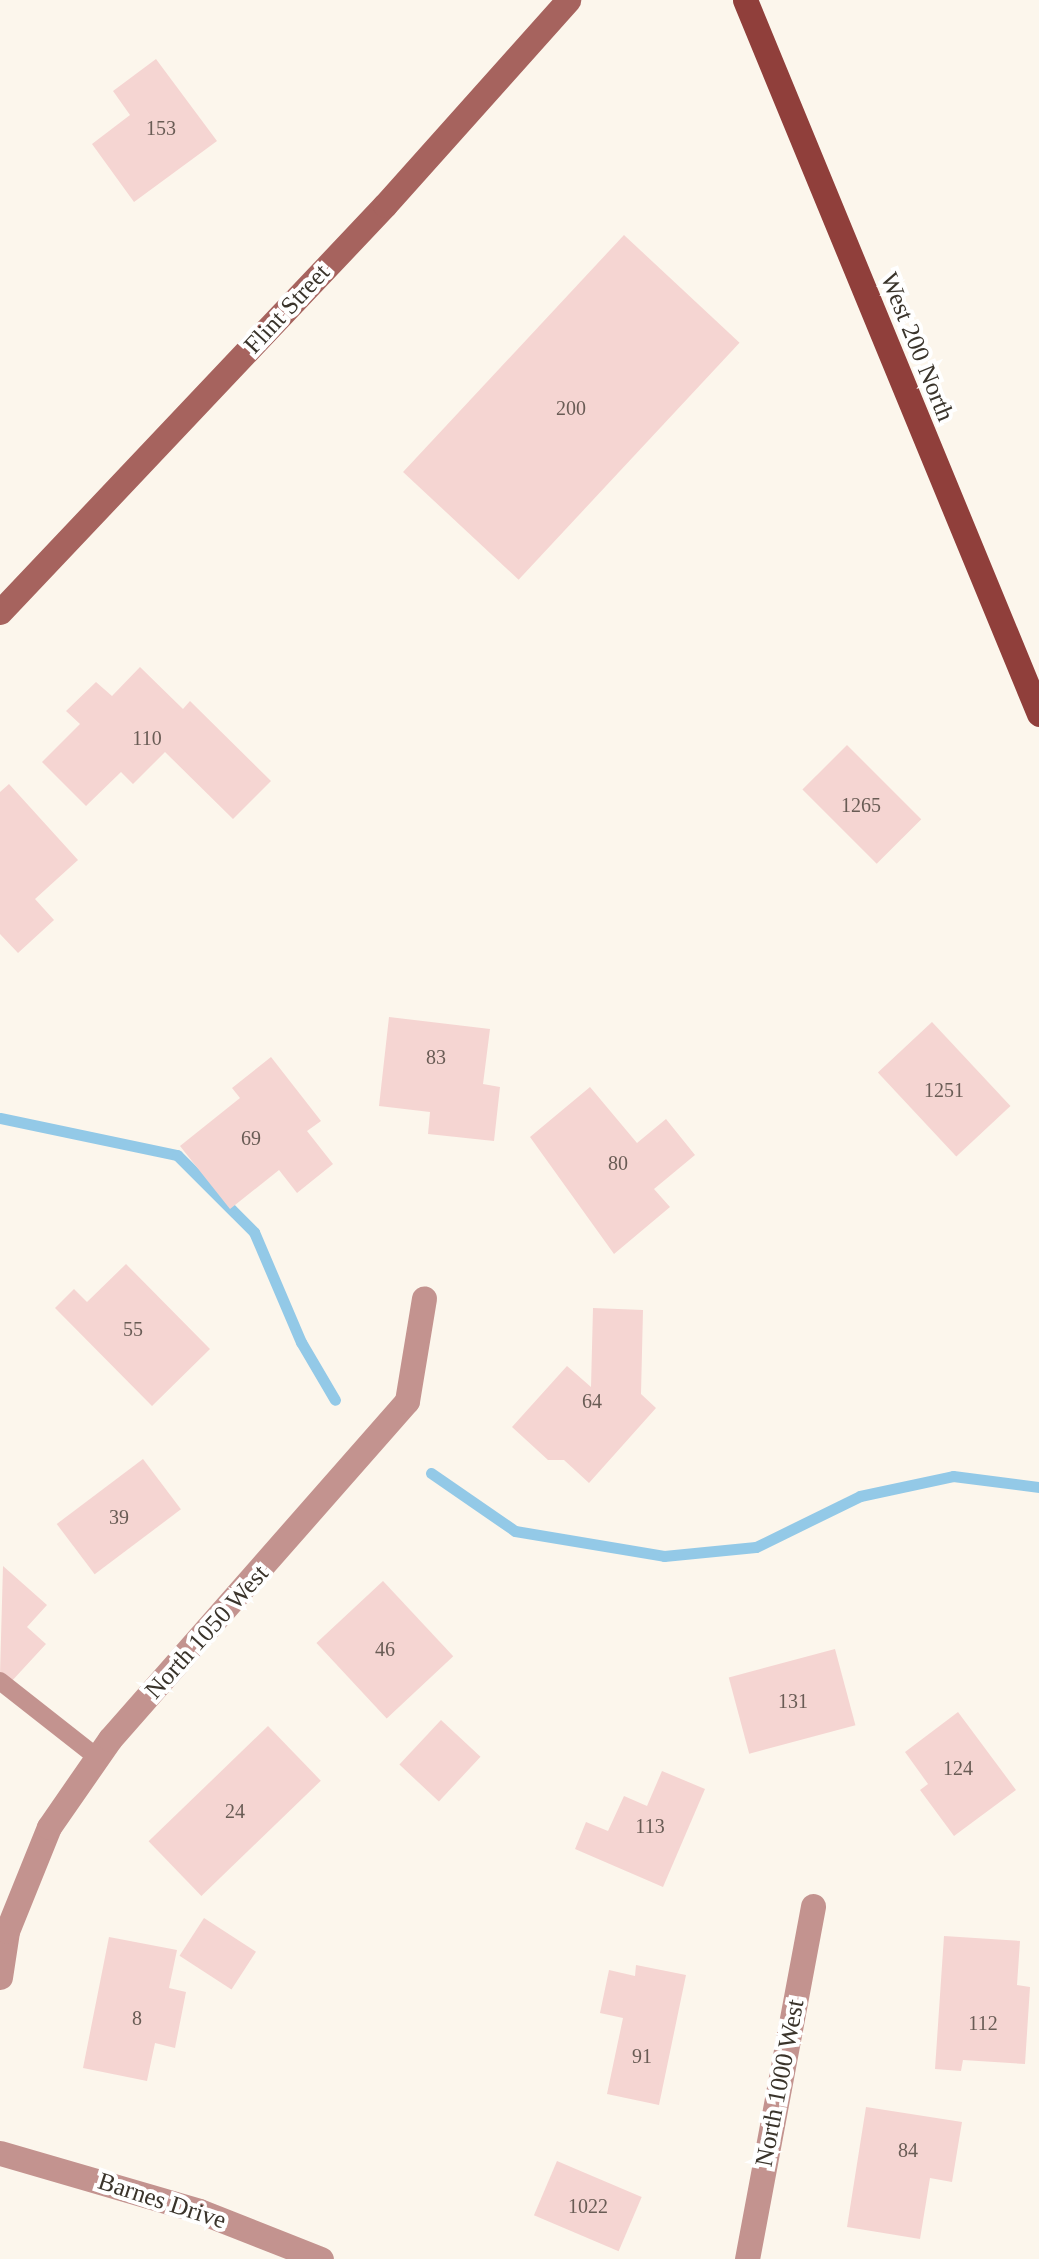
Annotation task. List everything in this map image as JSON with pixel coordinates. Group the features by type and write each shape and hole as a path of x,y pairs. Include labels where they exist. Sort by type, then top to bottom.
{"main road":[{"name":"Flint Street","path":"0,612 371,220 568,0"},
{"name":"West 200 North","path":"745,0 1039,714"}],"street":[{"name":"North 1050 West","path":"0,1977 8,1931 49,1826 98,1758 408,1400 424,1298"},
{"name":"North 1000 West","path":"747,2259 813,1906"},
{"name":"Barnes Drive","path":"0,2154 199,2211 321,2259"}],"lane":[{"path":"0,1681 98,1758"}],"building":[{"path":"156,59 217,141 134,202 92,144 130,115 113,91"},
{"path":"624,235 740,343 519,580 403,472"},
{"path":"140,667 183,709 190,701 271,781 233,819 165,752 133,784 121,772 86,806 42,762 80,724 66,711 96,682 112,696"},
{"path":"847,745 921,819 877,864 802,790"},
{"path":"9,784 78,860 35,899 54,920 18,953 0,934 0,792"},
{"path":"389,1017 490,1029 483,1084 500,1087 494,1141 428,1134 430,1112 379,1106"},
{"path":"932,1022 1010,1106 956,1157 878,1072"},
{"path":"271,1057 321,1121 307,1131 333,1164 297,1193 279,1170 230,1209 180,1146 240,1098 232,1088"},
{"path":"590,1087 637,1143 666,1119 695,1155 654,1189 670,1207 614,1254 530,1137"},
{"path":"126,1264 210,1349 152,1406 55,1308 74,1289 87,1302"},
{"path":"593,1308 643,1310 641,1394 656,1408 589,1483 564,1460 548,1460 512,1427 567,1366 591,1387"},
{"path":"143,1459 181,1509 95,1574 57,1524"},
{"path":"3,1566 47,1605 27,1627 46,1644 10,1683 0,1674"},
{"path":"383,1581 453,1656 387,1718 316,1643"},
{"path":"835,1649 855,1725 749,1754 729,1677"},
{"path":"958,1712 1016,1790 954,1836 920,1790 928,1784 905,1752"},
{"path":"441,1720 480,1757 439,1801 399,1765"},
{"path":"268,1726 321,1781 201,1896 149,1841"},
{"path":"662,1771 705,1789 663,1887 575,1849 586,1822 608,1831 624,1796 647,1806"},
{"path":"204,1918 256,1952 231,1990 179,1956"},
{"path":"944,1936 1020,1941 1017,1985 1030,1987 1025,2064 963,2060 961,2071 935,2069"},
{"path":"109,1937 177,1950 169,1988 186,1992 175,2048 155,2043 147,2081 83,2068"},
{"path":"636,1965 686,1975 659,2105 607,2094 623,2018 600,2013 609,1970 635,1976"},
{"path":"866,2107 962,2122 952,2182 930,2178 920,2239 847,2227"},
{"path":"557,2161 642,2197 619,2251 534,2215"}],"waterway":[{"path":"0,1118 177,1155 254,1232 301,1342 335,1400"},
{"path":"431,1473 515,1531 664,1556 756,1547 860,1496 953,1476 1039,1487"}]}
